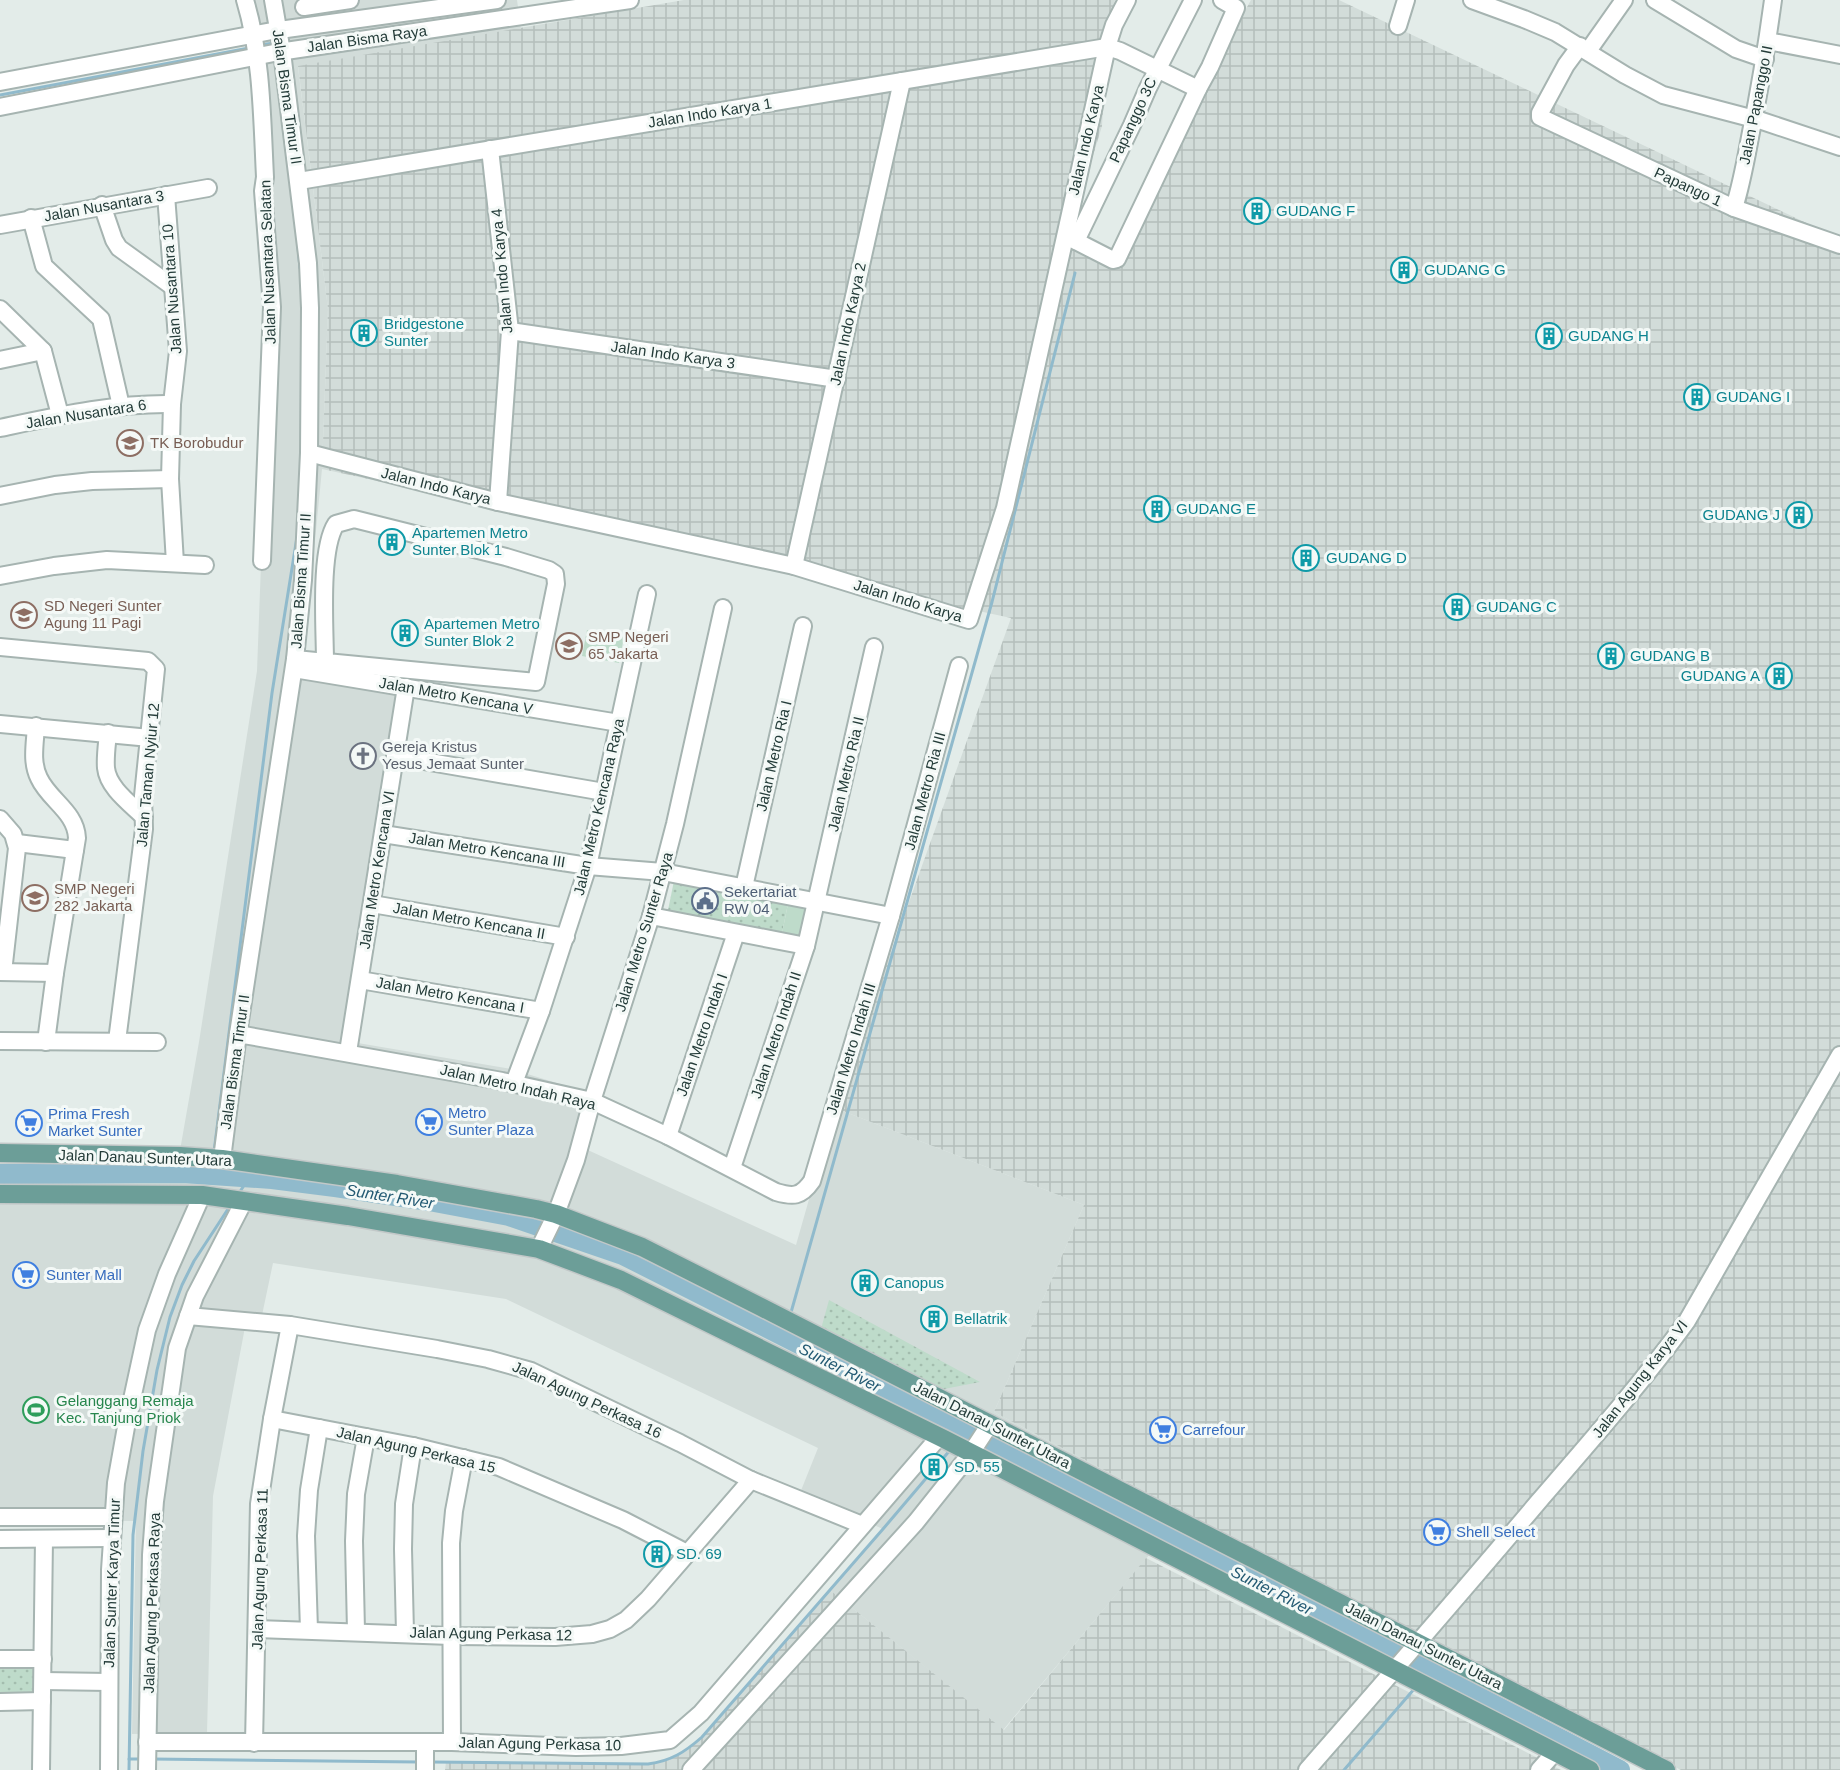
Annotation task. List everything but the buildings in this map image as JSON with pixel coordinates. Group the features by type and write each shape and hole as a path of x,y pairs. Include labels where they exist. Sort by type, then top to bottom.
{"main road":[{"name":"Jalan Danau Sunter Utara","path":"0,1153 197,1157 376,1180 555,1217 642,1247 1416,1646 1666,1770"},
{"path":"0,1194 205,1195 541,1244 621,1280 957,1445 1590,1770"}],"street":[{"path":"245,0 262,42"},
{"name":"Jalan Bisma Timur II","path":"220,1159 295,664 303,575 309,453 310,308 308,263 299,181 280,52 262,42 273,0"},
{"path":"307,28 301,3 350,0"},
{"name":"Jalan Bisma Raya","path":"0,107 262,42 307,28 497,0"},
{"name":"Jalan Bisma Raya","path":"280,52 630,0"},
{"name":"Papanggo 3C","path":"1070,238 1132,125 1157,69 1193,0"},
{"path":"1398,26 1406,0"},
{"path":"1472,0 1524,19 1584,48 1625,75 1663,94 1754,119 1840,147"},
{"path":"1584,48 1624,0"},
{"path":"1655,0 1736,49 1765,59"},
{"name":"Jalan Papanggo II","path":"1734,208 1754,119 1773,0"},
{"name":"Jalan Indo Karya","path":"309,453 498,502 794,566 969,620 1005,508 1070,238 1123,2"},
{"path":"1070,238 1113,260 1116,259 1198,89 1232,3"},
{"path":"1768,41 1840,55"},
{"name":"Jalan Bisma Raya","path":"0,82 262,42"},
{"name":"Jalan Nusantara Selatan","path":"262,42 265,177 263,191 272,307 262,561"},
{"name":"Papango 1","path":"1584,48 1554,86 1540,117 1734,208 1840,245"},
{"path":"1114,49 1198,89"},
{"name":"Jalan Indo Karya 1","path":"299,181 902,81 1114,49"},
{"name":"Jalan Indo Karya 2","path":"794,566 902,81"},
{"name":"Jalan Indo Karya 4","path":"490,149 510,331 498,502"},
{"name":"Jalan Nusantara 3","path":"0,225 102,205 208,188"},
{"name":"Jalan Nusantara 10","path":"166,195 178,351 172,404 170,479 175,563"},
{"path":"102,205 119,248 173,287"},
{"path":"31,218 44,266 101,319 121,406"},
{"path":"0,309 43,351 60,415"},
{"name":"Jalan Indo Karya 3","path":"510,331 837,379"},
{"path":"0,360 43,351"},
{"name":"Jalan Nusantara 6","path":"0,428 60,415 121,406 172,404"},
{"path":"0,496 55,485 92,481 170,479"},
{"path":"295,664 325,662 536,682 556,584 555,574 549,570 354,519 336,524 330,537 324,579 325,662"},
{"path":"0,576 90,561 205,565"},
{"path":"303,575 324,579"},
{"name":"Jalan Metro Kencana Raya","path":"514,1083 541,1011 588,866 647,594"},
{"name":"Jalan Metro Sunter Raya","path":"541,1244 555,1217 576,1160 592,1101 651,916 723,608"},
{"name":"Jalan Metro Ria I","path":"744,887 803,626"},
{"name":"Jalan Taman Nyiur 12","path":"0,647 148,661 157,673 143,796 144,817 117,1041"},
{"name":"Jalan Metro Ria II","path":"817,901 874,647"},
{"name":"Jalan Metro Kencana V","path":"295,664 406,687 619,723"},
{"name":"Jalan Metro Ria III","path":"891,916 959,666"},
{"name":"Jalan Metro Kencana VI","path":"348,1052 406,687"},
{"path":"0,724 150,738"},
{"path":"36,726 34,760 37,774 44,787 73,822 77,832 46,1042"},
{"path":"108,734 106,767 108,775 115,788 144,817"},
{"path":"395,756 604,792"},
{"path":"0,819 13,834 17,843 1,972 55,973"},
{"name":"Jalan Metro Kencana III","path":"383,834 588,866 663,872 891,916"},
{"path":"17,843 75,850"},
{"name":"Jalan Metro Indah II","path":"732,1168 806,946 817,901"},
{"name":"Jalan Metro Kencana II","path":"372,904 566,937"},
{"path":"651,916 806,946"},
{"name":"Jalan Metro Indah III","path":"812,1181 891,916"},
{"name":"Jalan Metro Indah I","path":"668,1136 736,933"},
{"name":"Jalan Metro Kencana I","path":"360,980 541,1011"},
{"name":"Jalan Metro Indah Raya","path":"238,1034 514,1083 592,1101 668,1136 776,1192 789,1196 799,1194 812,1181"},
{"path":"0,1041 157,1042"},
{"name":"Jalan Agung Karya VI","path":"1307,1770 1398,1670 1598,1432 1687,1321 1840,1055"},
{"name":"Jalan Sunter Karya Timur","path":"109,1770 112,1517 126,1427 147,1330 167,1274 205,1195"},
{"name":"Jalan Agung Perkasa Raya","path":"147,1757 151,1555 155,1501 177,1348 195,1296 240,1201"},
{"name":"Jalan Agung Perkasa 16","path":"188,1316 290,1325 478,1357 531,1371 680,1443 750,1480 862,1525"},
{"name":"Jalan Agung Perkasa 11","path":"254,1743 259,1504 290,1325"},
{"name":"Jalan Agung Perkasa 15","path":"272,1419 413,1446 499,1467 623,1520 687,1553"},
{"name":"Jalan Agung Perkasa 10","path":"147,1757 254,1743 425,1757 452,1742 576,1747 621,1746 669,1740 701,1713 862,1525 957,1445 988,1426"},
{"path":"309,1630 306,1536 309,1490 319,1428"},
{"path":"356,1631 354,1541 356,1494 366,1437"},
{"name":"Jalan Agung Perkasa 10","path":"691,1770 916,1522 957,1445"},
{"path":"405,1633 404,1504 413,1446"},
{"path":"452,1742 451,1543 454,1511 464,1458"},
{"name":"Jalan Agung Perkasa 12","path":"257,1629 555,1637 592,1634 610,1629 626,1620 648,1599 750,1480"},
{"path":"0,1517 112,1517"},
{"path":"0,1539 111,1538"},
{"path":"41,1770 44,1539"},
{"path":"0,1659 43,1659"},
{"path":"43,1681 109,1682"},
{"path":"0,1702 42,1701"},
{"path":"1539,1770 1555,1752"}],"shaded area":[{"path":"246,0 517,0 521,29 298,67 328,309 322,469 302,674 402,691 346,1041 511,1069 596,1095 579,1146 796,1245 835,1108 1084,1205 994,1412 1185,1512 1003,1730 830,1590 883,1529 800,1493 818,1448 506,1299 273,1263 261,1320 246,1322 213,1496 207,1733 132,1734 136,1521 0,1520 0,1144 179,1156 199,1042 257,671 271,297"},
{"path":"684,0 1115,0 1106,57 1102,126 1069,235 1107,256 1251,0 1339,0 1840,239 1840,1770 1681,1770 1430,1642 994,1412 1084,1205 835,1108 1011,618 322,469 328,309 298,66"},
{"path":"1146,1558 1561,1770 445,1770 446,1762 648,1764 674,1758 688,1750 702,1737 830,1590 1004,1730"}],"green space":[{"path":"587,630 624,637 619,663 582,656"},
{"path":"675,876 789,899 781,938 667,915"},
{"path":"789,899 812,903 804,943 781,938"},
{"path":"829,1300 980,1382 939,1390 821,1329"},
{"path":"790,1325 974,1417 967,1429 786,1335"},
{"path":"0,1663 34,1663 34,1693 0,1693"}],"waterway":[{"path":"261,45 274,43"},
{"path":"0,95 249,48"},
{"path":"298,247 300,268"},
{"path":"790,1316 992,602 1075,273"},
{"path":"214,1152 272,693 297,537"},
{"path":"211,1175 213,1165"},
{"name":"Sunter River","path":"0,1174 183,1173 272,1179 335,1187 509,1216 623,1255 823,1356 1620,1770"},
{"path":"239,1193 249,1178"},
{"path":"129,1770 133,1535 143,1451 157,1370 170,1317 182,1285 194,1261 230,1206"},
{"path":"784,1336 787,1328"},
{"path":"958,1439 966,1430"},
{"path":"431,1762 648,1764 664,1761 684,1751 702,1737 951,1449"},
{"path":"1423,1678 1430,1670"},
{"path":"1344,1770 1415,1688"},
{"path":"129,1759 143,1759"},
{"path":"152,1759 419,1762"}],"place":[{"name":"GUDANG F","path":"1257,211"},
{"name":"GUDANG G","path":"1404,270"},
{"name":"Bridgestone Sunter","path":"364,333"},
{"name":"GUDANG H","path":"1549,336"},
{"name":"GUDANG I","path":"1697,397"},
{"name":"TK Borobudur","path":"130,443"},
{"name":"GUDANG E","path":"1157,509"},
{"name":"GUDANG J","path":"1799,515"},
{"name":"Apartemen Metro Sunter Blok 1","path":"392,542"},
{"name":"GUDANG D","path":"1306,558"},
{"name":"GUDANG C","path":"1457,607"},
{"name":"SD Negeri Sunter Agung 11 Pagi","path":"24,615"},
{"name":"Apartemen Metro Sunter Blok 2","path":"405,633"},
{"name":"SMP Negeri 65 Jakarta","path":"569,646"},
{"name":"GUDANG B","path":"1611,656"},
{"name":"GUDANG A","path":"1779,676"},
{"name":"Gereja Kristus Yesus Jemaat Sunter","path":"363,756"},
{"name":"SMP Negeri 282 Jakarta","path":"35,898"},
{"name":"Sekertariat RW 04","path":"705,901"},
{"name":"Metro Sunter Plaza","path":"429,1122"},
{"name":"Prima Fresh Market Sunter","path":"29,1123"},
{"name":"Sunter Mall","path":"26,1275"},
{"name":"Canopus","path":"865,1283"},
{"name":"Bellatrik","path":"934,1319"},
{"name":"Gelanggang Remaja Kec. Tanjung Priok","path":"36,1410"},
{"name":"Carrefour","path":"1163,1430"},
{"name":"SD. 55","path":"934,1467"},
{"name":"Shell Select","path":"1437,1532"},
{"name":"SD. 69","path":"657,1554"}]}
